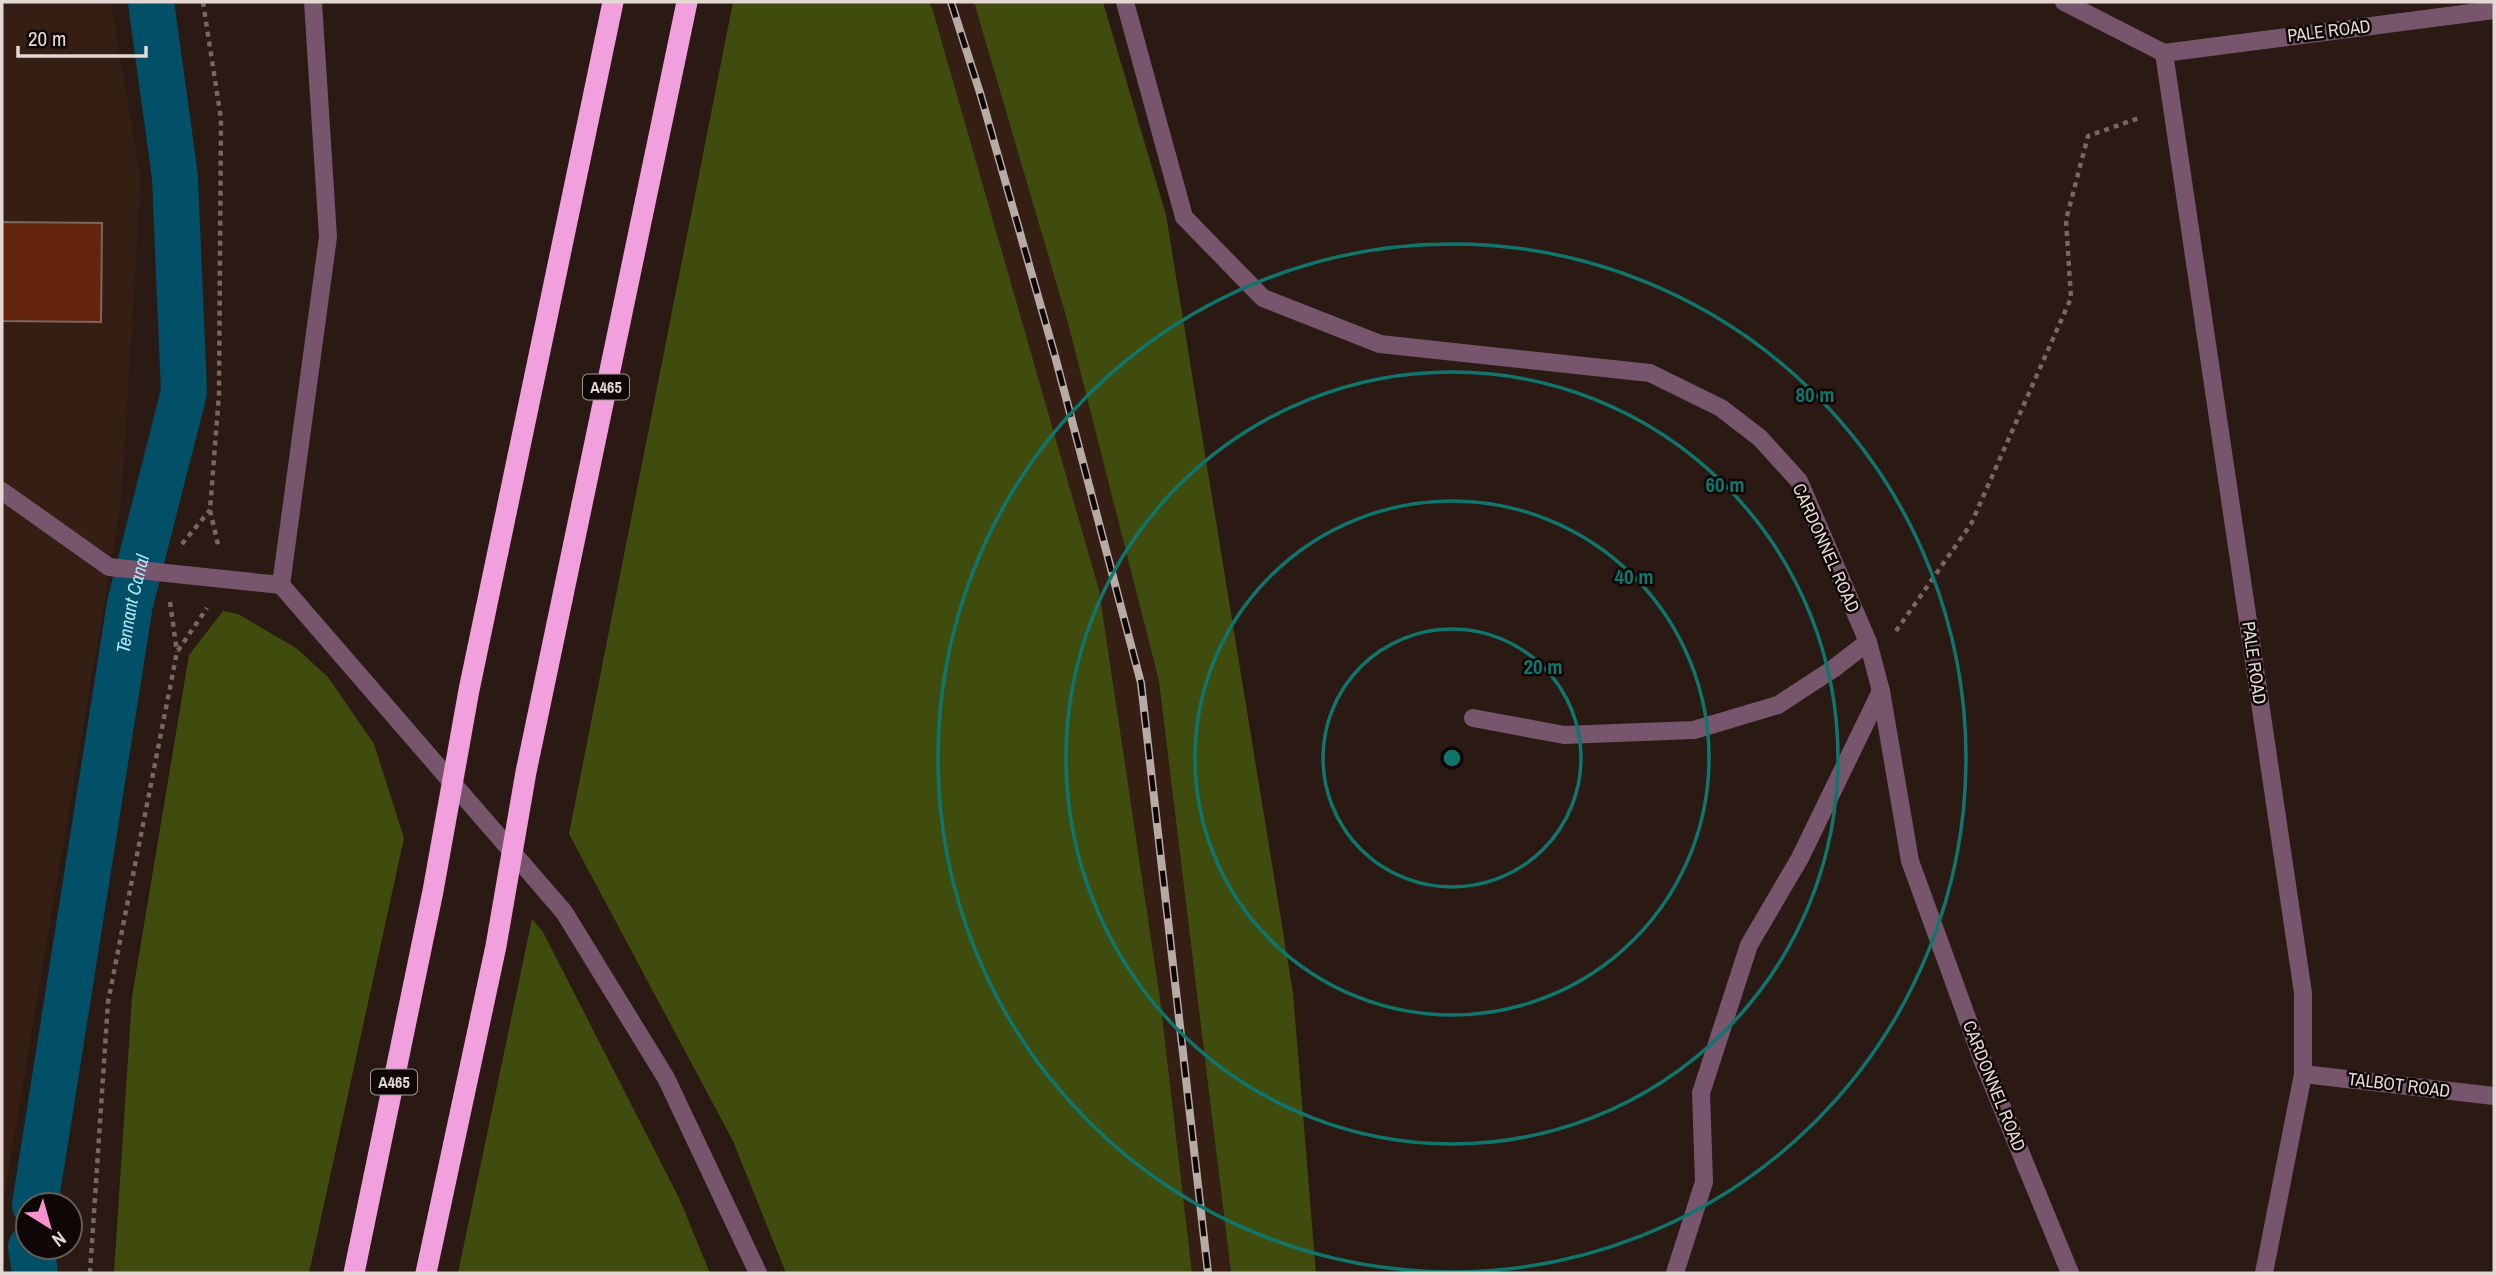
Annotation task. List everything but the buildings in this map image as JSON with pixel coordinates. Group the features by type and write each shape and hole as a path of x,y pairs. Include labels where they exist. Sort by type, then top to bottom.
{"highway":[{"name":"A465","path":"354,1273 433,891 469,690 614,2"},
{"name":"A465","path":"426,1273 496,946 526,772 687,2"}],"street":[{"path":"281,585 328,237 313,2"},
{"name":"CARDONNEL ROAD","path":"1125,2 1184,217 1262,298 1380,344 1650,373 1721,408 1760,438 1799,481 1868,642 1881,691 1910,861 1982,1059 2070,1273"},
{"path":"2064,2 2164,53"},
{"name":"PALE ROAD","path":"2264,1273 2303,1074 2303,993 2164,53 2494,10"},
{"path":"2,491 109,567 281,585 564,912 666,1079 758,1273"},
{"path":"1473,718 1564,735 1694,730 1778,705 1868,642"},
{"path":"1675,1273 1684,1252 1704,1182 1701,1093 1749,945 1800,858 1881,691"},
{"name":"TALBOT ROAD","path":"2303,1074 2494,1096"}],"path":[{"path":"90,1273 108,1002 177,652 225,580 211,510 219,394 221,119 203,2"},
{"path":"1868,642 1895,633 1971,524 2071,298 2066,220 2088,136 2172,106"}],"shaded area":[{"path":"2,2 111,2 141,181 121,503 2,1208"},
{"path":"929,2 974,2 1068,323 1159,681 1231,1273 1192,1273 1160,999 1099,590"}],"green space":[{"path":"733,2 929,2 932,8 1099,590 1160,999 1192,1273 786,1273 733,1141 569,834"},
{"path":"974,2 1103,2 1166,215 1293,993 1316,1273 1231,1273 1159,681 1068,323"},
{"path":"223,611 238,614 296,648 328,677 374,744 404,838 309,1273 114,1273 132,997 189,655"},
{"path":"532,919 543,932 679,1198 710,1273 458,1273"}],"waterway":[{"name":"Tennant Canal","path":"37,1191 130,604 184,392 175,177 151,2"},
{"name":"Tennant Canal","path":"33,1261 35,1273"}],"railway":[{"path":"951,2 981,96 1055,356 1141,683 1208,1273"}]}
